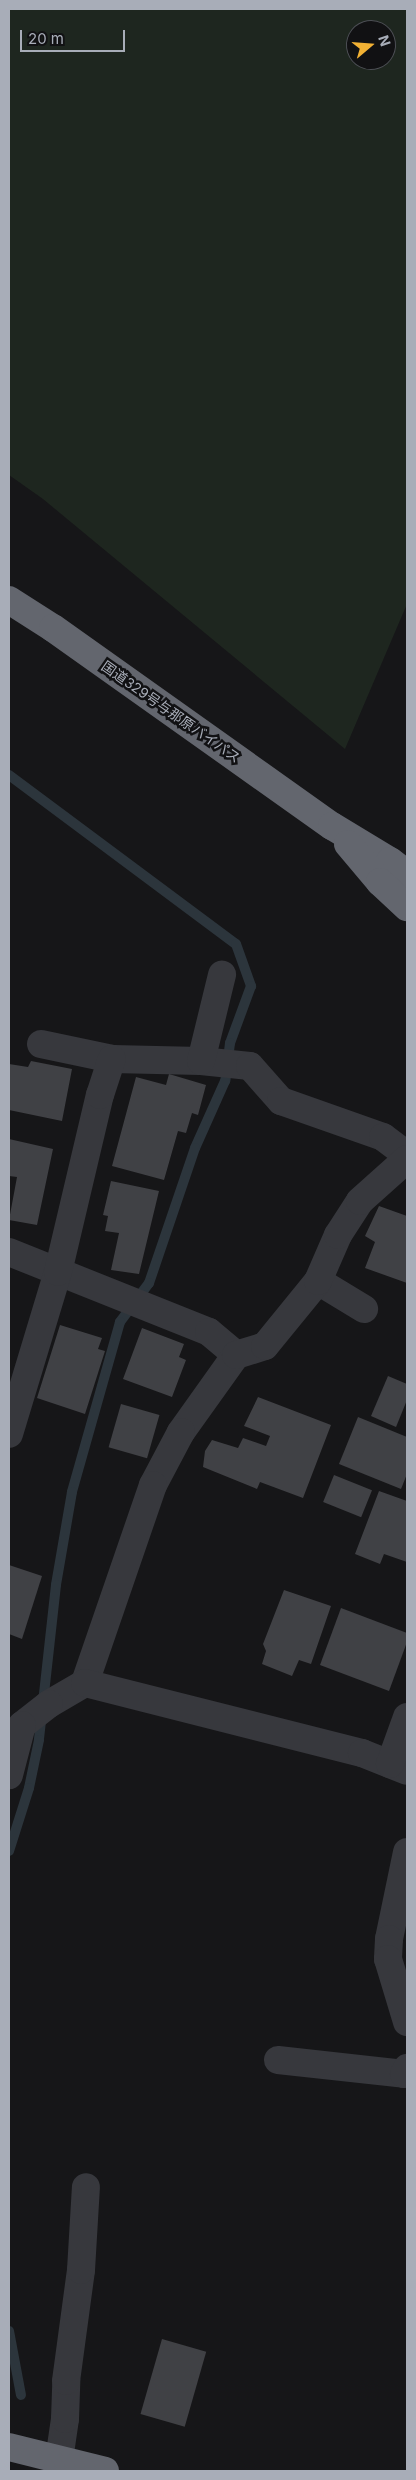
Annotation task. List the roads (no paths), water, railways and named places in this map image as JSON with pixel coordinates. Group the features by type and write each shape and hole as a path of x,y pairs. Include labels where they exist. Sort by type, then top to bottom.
{"highway":[{"name":"国道329号与那原バイパス","path":"9,600 53,628 332,826 390,861 407,874"},
{"name":"国道329号与那原バイパス","path":"332,826 380,882 407,907"},
{"path":"9,2447 105,2471"}],"street":[{"path":"200,1061 222,975"},
{"path":"42,1044 112,1059 200,1061 250,1066 280,1101 383,1137 407,1155"},
{"path":"9,1434 58,1272 100,1095 112,1059"},
{"path":"9,1775 22,1725 50,1704 85,1683 153,1485 181,1432 236,1355 265,1346 318,1281 338,1235 360,1201 407,1159"},
{"path":"9,1252 209,1332 236,1355"},
{"path":"318,1281 364,1309"},
{"path":"85,1683 362,1753 399,1768 407,1717"},
{"path":"407,1852 398,1946 388,1959 407,2022"},
{"path":"278,2060 404,2074 407,2068"},
{"path":"59,2460 65,2419 66,2381 80,2270 86,2187"}],"waterway":[{"path":"9,775 236,944 251,986 230,1043 225,1081 195,1148 149,1283 120,1322 72,1492 56,1585 39,1740 29,1788 9,1851"},
{"path":"9,2331 21,2395"}]}
